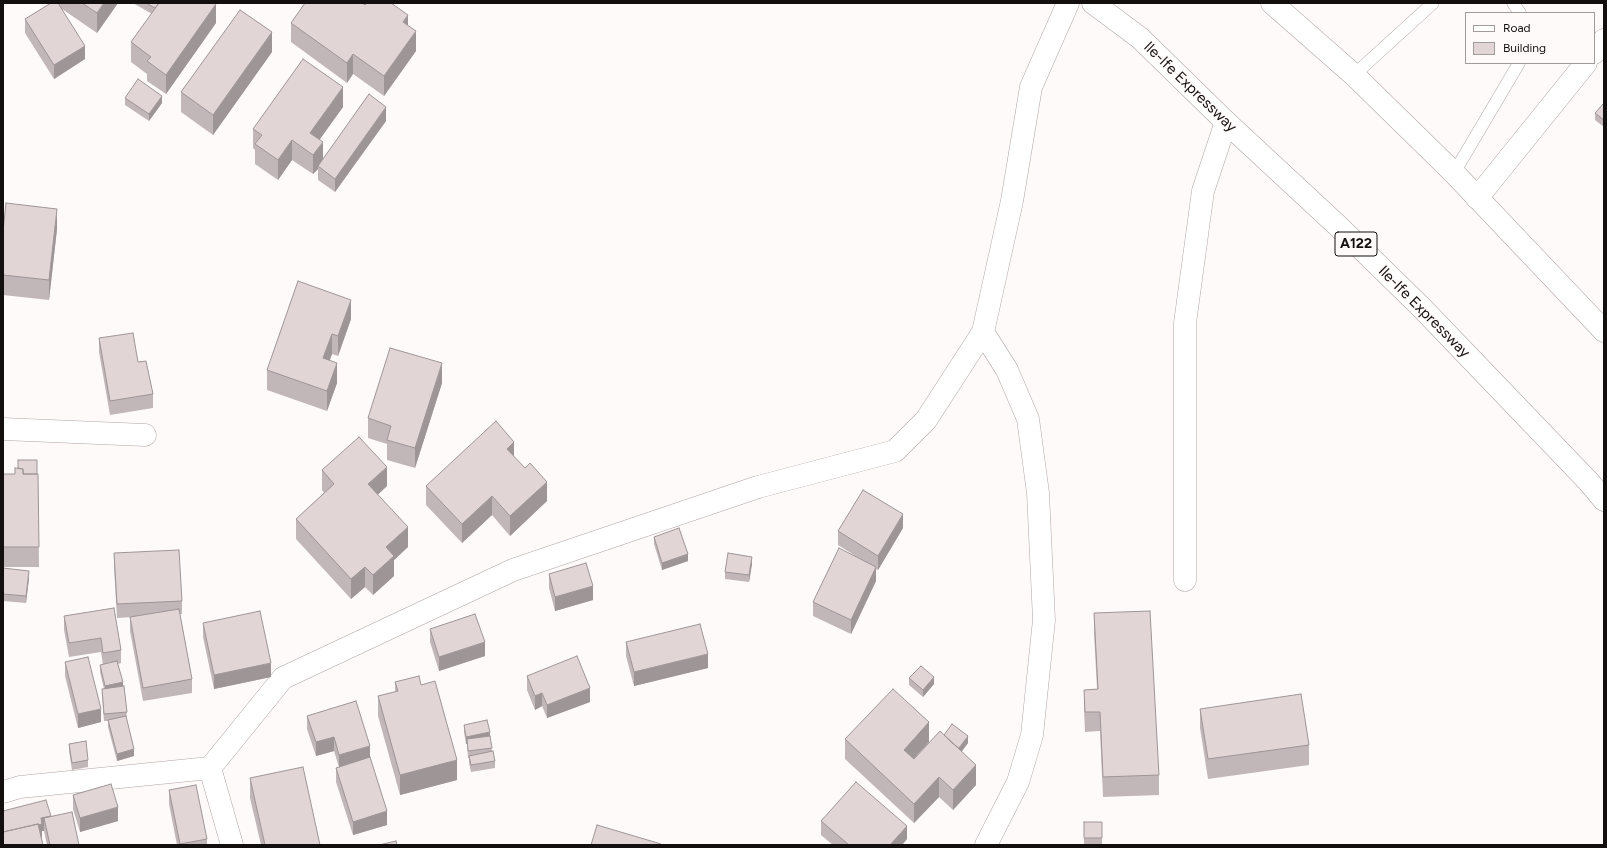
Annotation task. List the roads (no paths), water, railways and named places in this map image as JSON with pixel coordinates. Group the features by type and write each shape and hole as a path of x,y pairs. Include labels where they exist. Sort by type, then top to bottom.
{"main road":[{"path":"3,792 20,787 210,768 283,678 513,570 758,486 895,450 926,420 983,332 1012,201 1030,87 1068,3"},
{"name":"Ile-Ife Expressway","path":"1093,3 1140,38 1226,122 1338,226 1422,308 1588,481 1604,500"},
{"path":"1272,3 1354,75 1454,173 1604,331"},
{"path":"1595,52 1604,40"},
{"path":"1477,198 1585,64"},
{"path":"1185,580 1185,323 1203,191 1226,122"},
{"path":"983,332 1007,370 1028,418 1038,493 1044,620 1032,735 1018,782 986,845"},
{"path":"3,429 145,435"},
{"path":"210,768 232,845"}],"lane":[{"path":"1354,75 1433,3"},
{"path":"1513,3 1519,12"},
{"path":"1454,173 1518,64"}]}
